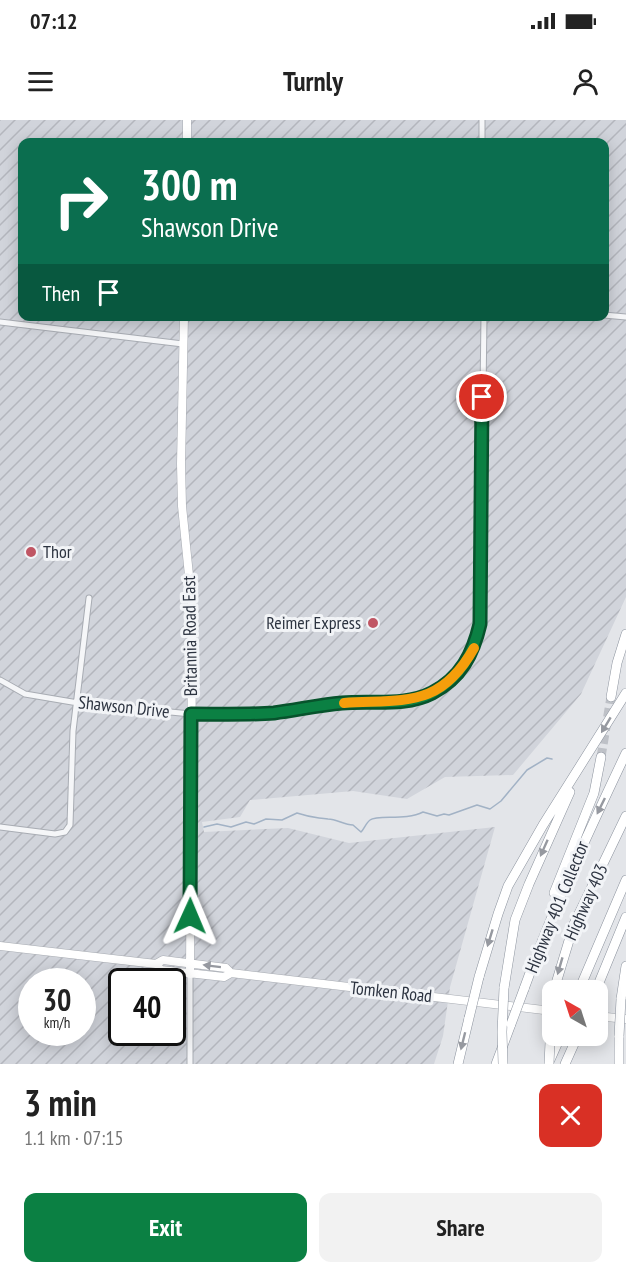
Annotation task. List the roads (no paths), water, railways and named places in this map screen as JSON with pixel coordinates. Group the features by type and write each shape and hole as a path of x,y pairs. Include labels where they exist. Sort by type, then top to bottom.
{"highway":[{"path":"611,698 617,663 626,634"},
{"path":"458,1064 479,977 508,886 543,825 626,693"},
{"name":"Highway 401 Collector","path":"496,1064 545,930 626,753"},
{"path":"545,930 547,912 594,793 601,757"},
{"path":"504,1064 502,1032 504,988 515,920 528,884 587,758"},
{"name":"Highway 403","path":"557,980 574,924 626,816"},
{"path":"583,980 626,880"},
{"path":"600,980 626,917"},
{"path":"619,1064 621,999 626,966"},
{"path":"549,1064 550,1046"},
{"path":"549,1064 556,1046"},
{"path":"565,1064 573,1046"}],"street":[{"path":"187,120 187,138"},
{"path":"482,120 482,138"},
{"path":"609,315 626,317"},
{"name":"Britannia Road East","path":"184,321 182,506 192,605 190,1064"},
{"name":"Shawson Drive","path":"0,680 25,694 78,703 191,714 274,713 341,703 398,701 419,698 445,685 464,667 474,648 480,624 483,321"},
{"path":"0,322 183,344"},
{"path":"0,827 55,834 64,832 70,825 73,730 90,598"},
{"name":"Tomken Road","path":"0,946 156,964 163,960 190,963 226,968 231,973"},
{"name":"Tomken Road","path":"156,964 161,970 190,974 224,977 231,973 542,1010"},
{"path":"608,1017 626,1019"}],"waterway":[{"path":"204,827 217,824 231,827 246,822 254,824 266,819 282,820 297,813 353,825 361,832 369,821 379,817 409,816 423,812 437,816 449,815 477,805 490,809 501,801 527,770 547,758 552,759"}],"tunnel":[{"path":"601,757 611,697"}],"place":[{"name":"Thor","path":"31,552"},
{"name":"Reimer Express","path":"373,623"}]}
